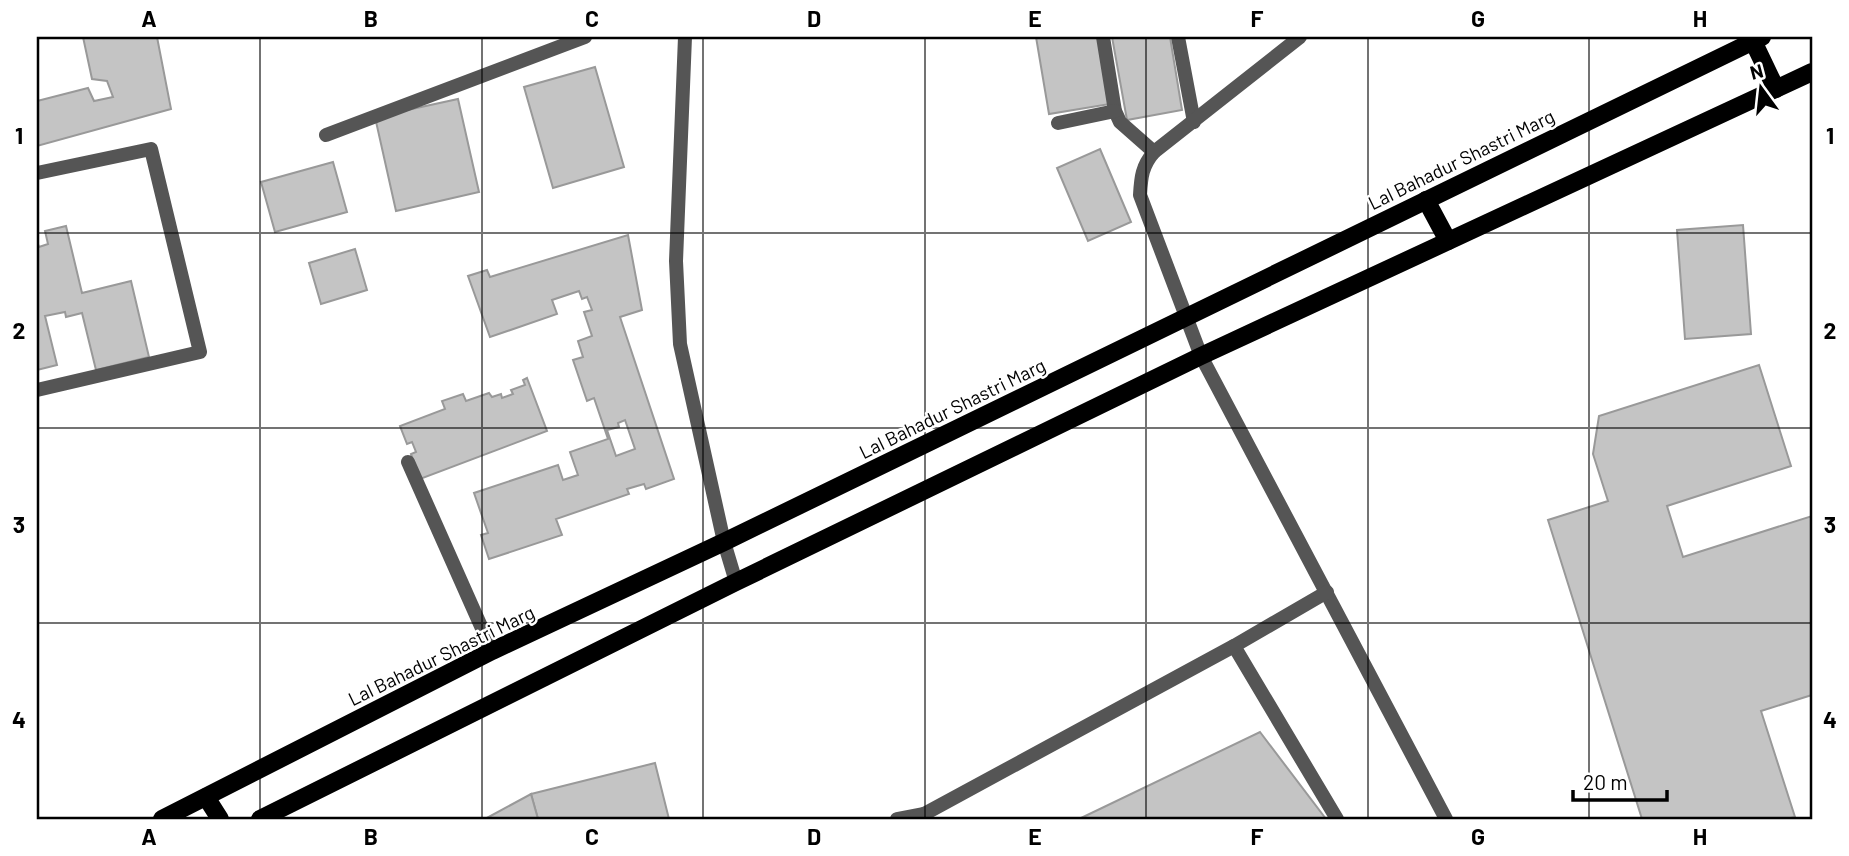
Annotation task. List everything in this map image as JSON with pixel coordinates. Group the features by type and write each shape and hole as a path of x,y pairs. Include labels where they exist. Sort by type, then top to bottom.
{"main road":[{"name":"Lal Bahadur Shastri Marg","path":"162,819 492,651 724,542 1757,39"},
{"path":"1757,39 1776,89"},
{"path":"260,819 736,582 1200,356 1812,72"},
{"path":"1426,200 1448,241"},
{"path":"206,797 220,819"}],"street":[{"path":"326,135 585,37"},
{"path":"684,37 676,261 680,344 724,542 736,582"},
{"path":"1103,37 1115,111 1124,126 1154,152"},
{"path":"1178,37 1194,122"},
{"path":"1300,37 1154,152 1145,163 1140,195 1200,356 1446,819"},
{"path":"1058,123 1115,111"},
{"path":"37,173 151,149 200,352 37,390"},
{"path":"408,462 492,651"},
{"path":"897,819 920,817 1234,646 1326,592"},
{"path":"1234,646 1337,819"}],"building":[{"path":"83,37 157,37 171,109 37,146 37,101 88,88 94,101 113,97 107,81 92,79"},
{"path":"1036,37 1099,37 1110,104 1049,114"},
{"path":"1112,37 1170,37 1182,110 1127,120"},
{"path":"595,67 624,167 553,188 524,87"},
{"path":"458,99 479,192 396,211 375,117"},
{"path":"1100,149 1131,222 1088,241 1057,168"},
{"path":"333,162 347,212 275,232 261,182"},
{"path":"1743,225 1751,334 1685,339 1677,230"},
{"path":"66,226 82,293 131,281 149,357 96,370 82,313 66,317 65,312 45,316 57,365 37,370 37,241 39,247 48,244 45,231"},
{"path":"628,235 642,310 620,317 674,479 646,489 644,484 627,489 629,494 556,519 562,535 489,559 481,535 488,533 474,493 558,465 563,480 578,475 570,452 608,439 594,398 587,401 573,360 583,357 578,341 592,336 584,312 592,310 587,297 582,299 579,291 552,300 557,314 490,337 468,276 487,270 490,277","holes":["625,420 635,449 616,456 607,430 619,427 618,423"]},
{"path":"355,249 367,290 321,304 309,263"},
{"path":"1759,365 1791,466 1667,506 1683,557 1812,516 1812,695 1761,711 1795,817 1642,819 1548,520 1608,501 1593,454 1599,416"},
{"path":"527,378 547,431 420,479 411,454 416,452 412,442 407,444 400,426 445,409 442,401 463,394 466,401 489,393 492,397 501,394 502,398 513,394 511,390 525,385 523,380"},
{"path":"1260,732 1326,819 1079,819"},
{"path":"655,763 669,819 538,819 531,794"},
{"path":"531,794 538,819 485,819"}]}
